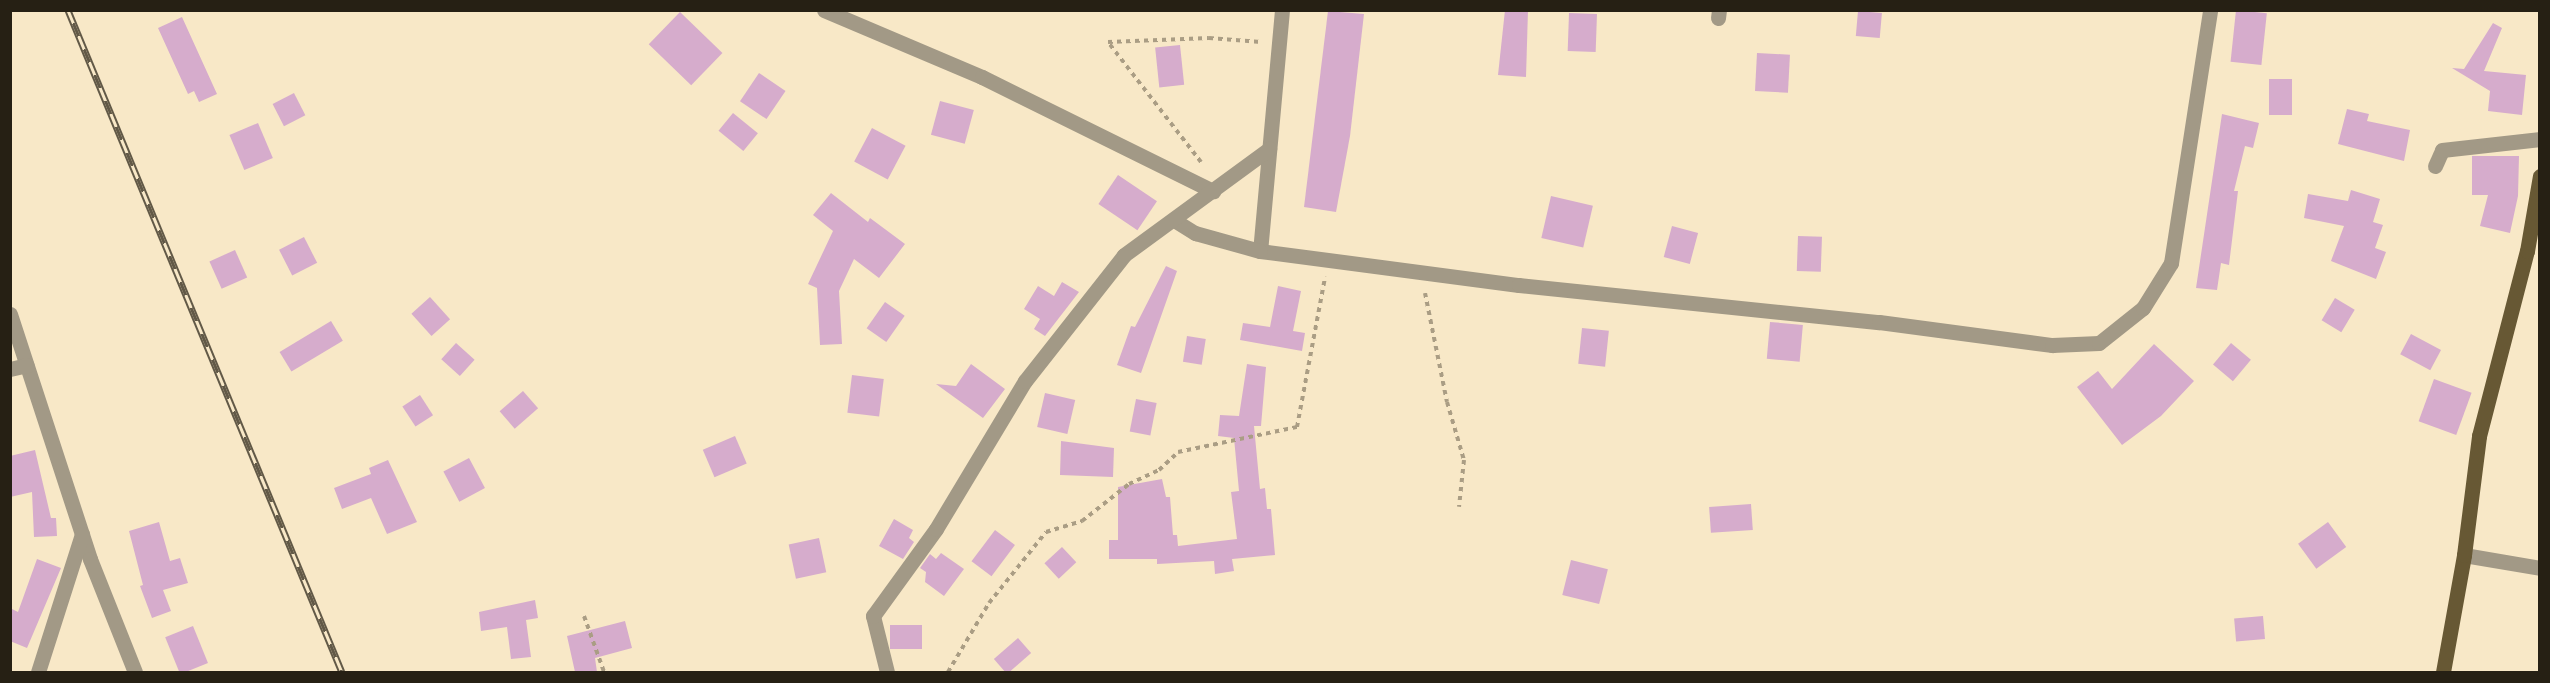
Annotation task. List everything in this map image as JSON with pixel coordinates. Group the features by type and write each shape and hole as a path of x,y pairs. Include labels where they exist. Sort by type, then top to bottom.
{"main road":[{"path":"2443,672 2464,555 2479,436 2527,251 2540,176"}],"street":[{"path":"824,10 982,77 1216,189"},
{"path":"1260,251 1282,10"},
{"path":"1174,220 1195,233 1260,251 1421,272 2052,345 2099,343 2143,308 2171,263 2210,10"},
{"path":"2435,166 2442,150 2540,139"},
{"path":"886,672 873,616 936,529 1025,381 1124,255 1269,149"},
{"path":"10,314 82,534 135,672"},
{"path":"10,369 27,365"},
{"path":"38,672 82,534"},
{"path":"2464,555 2540,568"}],"path":[{"path":"1216,189 1108,42 1209,38 1279,44"},
{"path":"948,672 989,603 1046,532 1082,521 1130,484 1159,470 1178,452 1297,427 1328,259"},
{"path":"1421,272 1447,402 1464,460 1459,507"},
{"path":"584,616 604,672"}],"building":[{"path":"1505,10 1528,10 1526,77 1498,75"},
{"path":"2236,10 2267,13 2261,65 2231,62"},
{"path":"1328,11 1364,14 1350,136 1336,212 1304,207"},
{"path":"1858,11 1882,13 1880,38 1856,36"},
{"path":"680,12 722,53 691,85 649,44"},
{"path":"1569,13 1597,14 1596,52 1568,51"},
{"path":"182,17 217,94 199,102 194,91 188,94 158,28"},
{"path":"2493,23 2502,28 2484,71 2526,75 2522,115 2488,111 2490,91 2452,68 2464,69"},
{"path":"1180,45 1184,85 1159,87 1155,48"},
{"path":"1757,53 1790,55 1788,93 1755,91"},
{"path":"759,73 786,91 767,119 740,101"},
{"path":"2269,79 2292,79 2292,115 2269,115"},
{"path":"294,93 305,115 284,126 273,104"},
{"path":"940,101 974,110 965,144 931,135"},
{"path":"2347,109 2369,114 2367,121 2410,130 2404,161 2338,144"},
{"path":"733,113 758,133 743,151 719,131"},
{"path":"2222,114 2259,123 2253,148 2245,146 2234,191 2238,191 2229,265 2221,263 2217,290 2196,288"},
{"path":"258,123 273,158 244,170 229,135"},
{"path":"872,128 906,146 888,179 854,162"},
{"path":"2472,156 2519,156 2518,196 2510,233 2480,226 2488,195 2472,195"},
{"path":"1118,175 1157,201 1137,230 1098,204"},
{"path":"2351,190 2380,199 2373,222 2383,225 2375,248 2386,252 2376,279 2331,261 2344,226 2304,218 2308,194 2348,201"},
{"path":"831,193 868,222 870,218 905,244 879,278 854,259 839,291 842,344 820,345 817,288 808,284 833,231 813,215"},
{"path":"1551,196 1593,206 1583,248 1541,238"},
{"path":"1672,226 1698,233 1690,264 1664,257"},
{"path":"1798,236 1822,237 1821,272 1797,271"},
{"path":"304,237 317,263 292,276 279,250"},
{"path":"235,250 247,277 222,289 209,261"},
{"path":"1166,266 1177,271 1141,373 1117,365 1131,326 1135,327"},
{"path":"1062,282 1079,292 1045,336 1034,329 1040,319 1024,309 1038,286 1054,296"},
{"path":"1278,286 1301,291 1293,331 1305,333 1302,351 1240,340 1243,323 1270,327"},
{"path":"430,297 450,319 431,336 411,314"},
{"path":"2335,298 2355,310 2341,332 2322,320"},
{"path":"885,302 905,316 886,342 867,328"},
{"path":"331,321 343,341 291,372 280,352"},
{"path":"1770,322 1803,325 1800,362 1767,359"},
{"path":"1582,328 1609,331 1605,367 1578,364"},
{"path":"2411,334 2441,350 2430,370 2400,354"},
{"path":"1187,336 1206,339 1202,365 1183,362"},
{"path":"456,343 475,360 460,376 441,359"},
{"path":"2231,343 2251,360 2233,381 2213,364"},
{"path":"2154,344 2194,381 2161,416 2122,445 2077,387 2098,371 2112,389"},
{"path":"971,364 1005,389 983,418 936,384 956,386"},
{"path":"1247,364 1266,367 1261,426 1254,426 1260,489 1265,488 1267,509 1271,509 1275,555 1232,559 1234,571 1215,574 1214,561 1157,564 1157,559 1109,559 1109,540 1118,540 1118,487 1162,479 1166,497 1170,497 1173,535 1177,535 1178,546 1237,539 1231,492 1239,491 1234,438 1218,436 1220,415 1239,416"},
{"path":"852,375 884,379 879,417 847,413"},
{"path":"2434,379 2472,393 2456,435 2419,421"},
{"path":"523,391 538,408 515,429 500,411"},
{"path":"1045,393 1075,400 1067,434 1037,427"},
{"path":"420,395 433,415 415,427 402,406"},
{"path":"1136,399 1157,403 1150,435 1130,431"},
{"path":"735,436 747,464 715,477 703,450"},
{"path":"1061,441 1114,448 1113,477 1060,475"},
{"path":"35,450 51,518 56,518 57,536 34,537 32,492 10,497 10,456"},
{"path":"469,458 485,488 459,502 443,472"},
{"path":"388,460 417,522 387,534 371,498 342,509 334,488 371,474 369,468"},
{"path":"1751,504 1753,530 1711,533 1709,507"},
{"path":"894,519 913,530 909,538 914,542 903,559 879,546"},
{"path":"159,522 170,561 180,558 188,583 163,590 171,611 152,618 140,586 143,585 129,531"},
{"path":"2328,522 2346,547 2316,569 2298,544"},
{"path":"995,530 1015,545 991,576 972,561"},
{"path":"819,538 826,572 796,579 789,544"},
{"path":"1062,547 1076,562 1059,579 1044,563"},
{"path":"941,553 964,569 944,596 925,582 926,572 920,568 930,554 936,559"},
{"path":"37,559 61,568 27,648 10,641 10,608 18,612"},
{"path":"1571,560 1608,569 1599,604 1562,595"},
{"path":"535,600 538,618 526,620 531,657 511,659 507,627 481,631 479,612"},
{"path":"2263,616 2265,639 2236,641 2234,619"},
{"path":"625,621 632,648 595,658 597,672 575,672 567,636"},
{"path":"890,625 922,625 922,649 890,649"},
{"path":"193,626 208,663 186,672 179,672 165,637"},
{"path":"1018,638 1031,653 1009,672 1005,672 994,659"}],"railway":[{"path":"68,10 342,672"}]}
